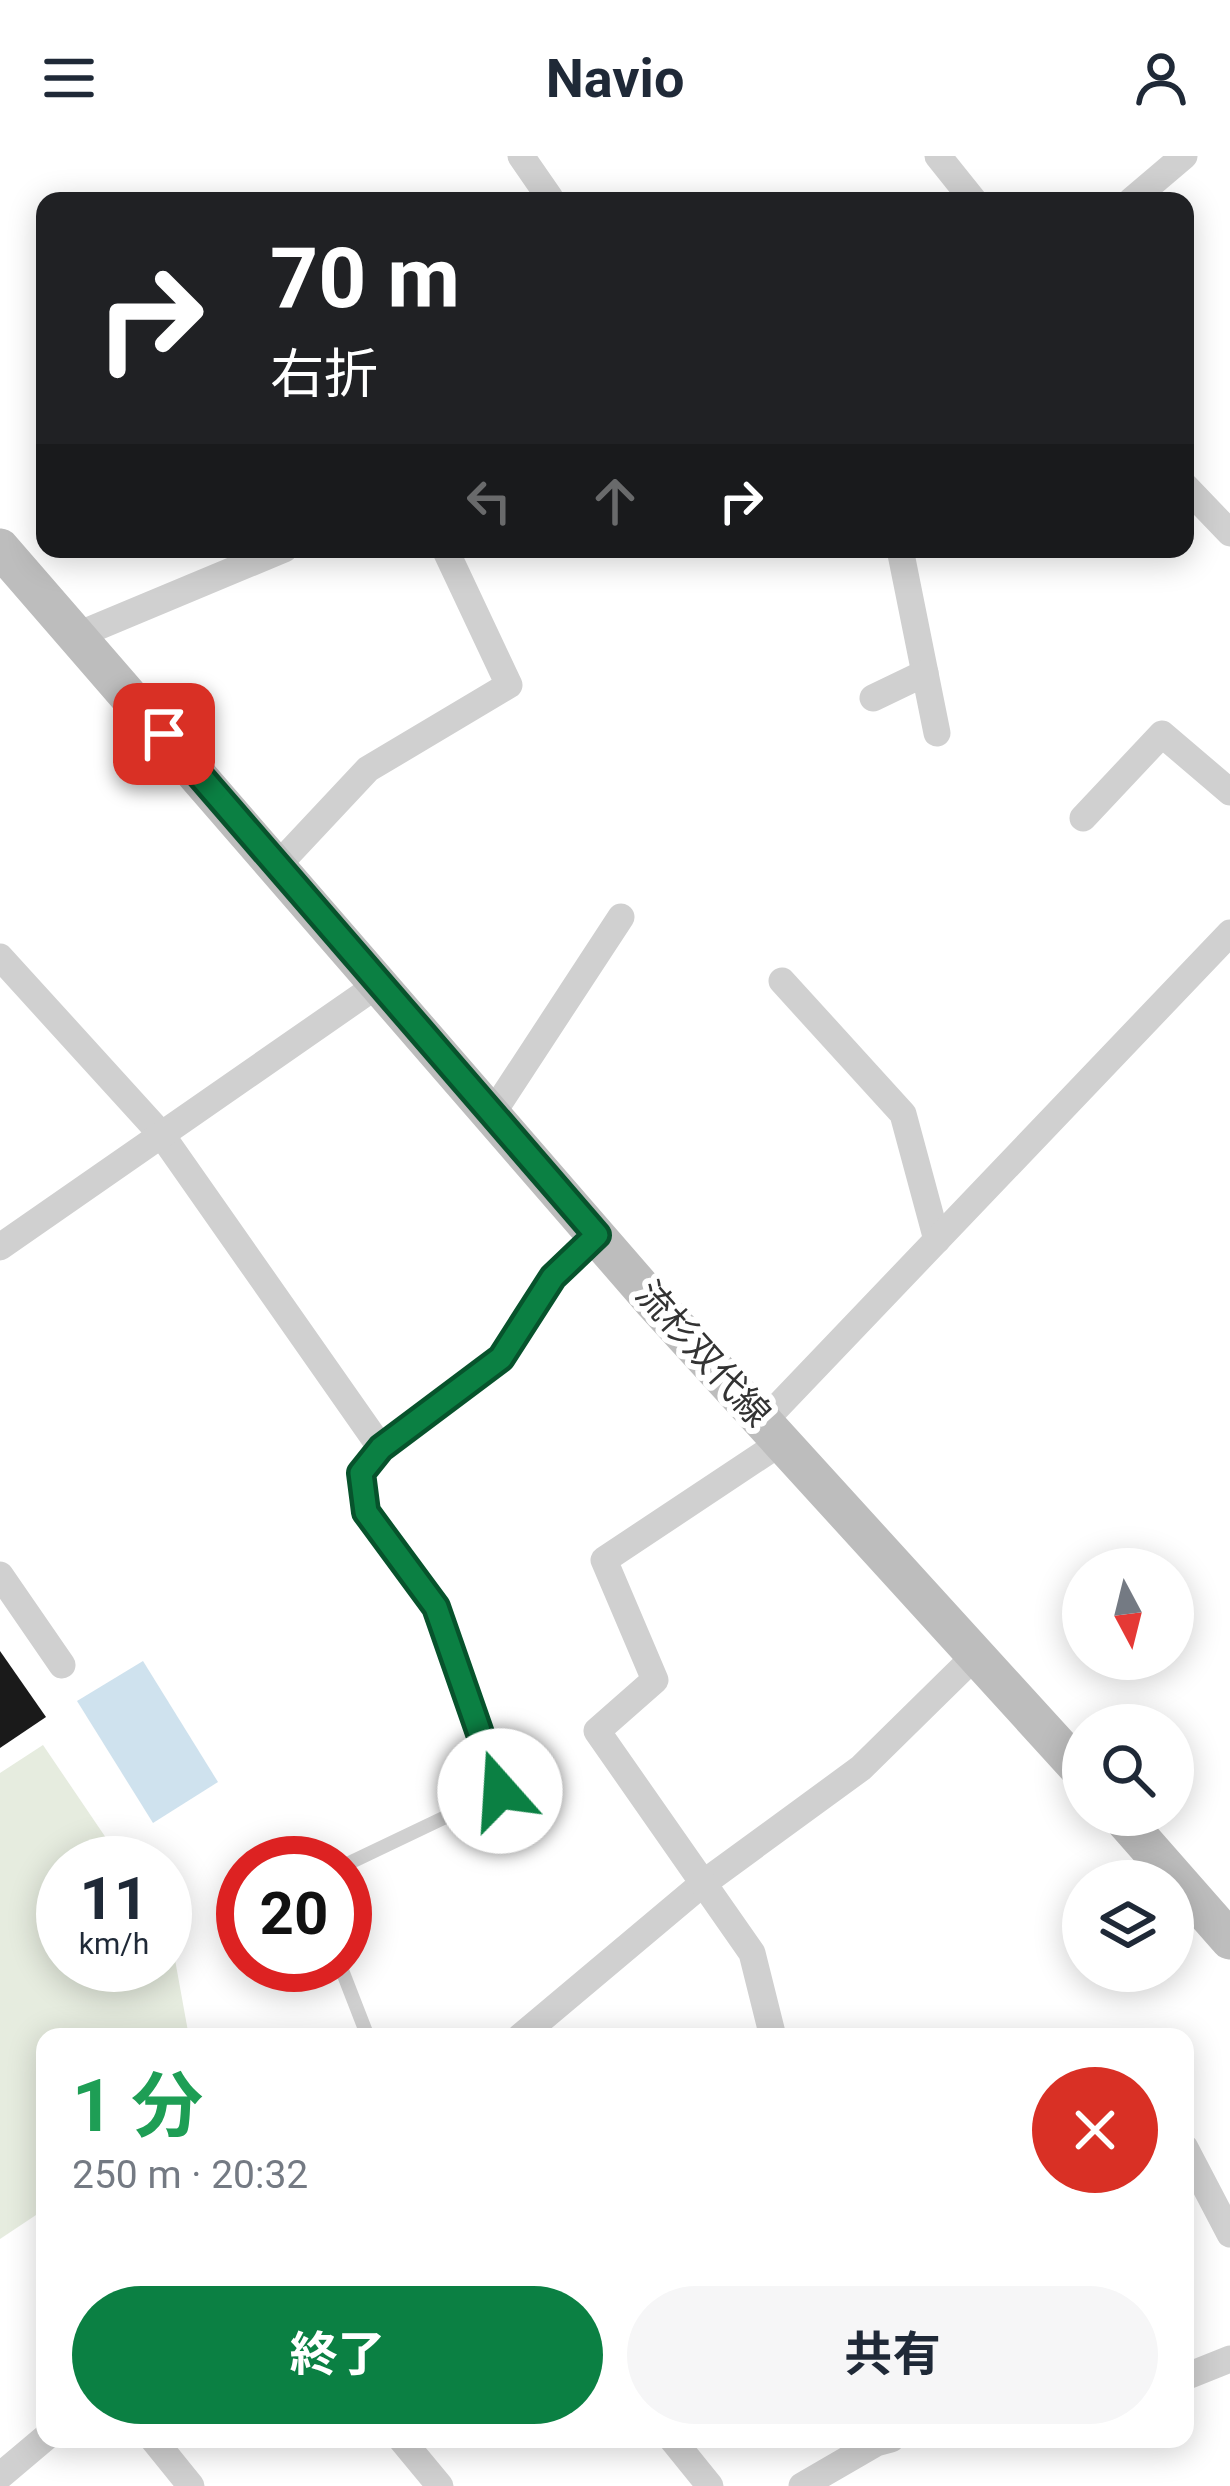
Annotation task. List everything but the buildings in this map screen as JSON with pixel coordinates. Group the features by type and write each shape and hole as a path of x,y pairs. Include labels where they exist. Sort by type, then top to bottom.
{"main road":[{"name":"流杉双代線","path":"0,548 597,1235 1062,1749"},
{"path":"1138,1836 1230,1940"}],"street":[{"path":"521,156 546,192"},
{"path":"938,156 967,192"},
{"path":"1142,192 1184,156"},
{"path":"1194,495 1230,533"},
{"path":"78,635 262,558"},
{"path":"278,865 368,769 508,685 449,558"},
{"path":"902,558 937,733"},
{"path":"873,698 925,674"},
{"path":"1083,818 1162,734 1230,792"},
{"path":"492,1114 621,917"},
{"path":"771,2028 752,1953 597,1731 656,1680 604,1560 773,1431 937,1240 1230,933"},
{"path":"0,957 161,1135 381,1448 501,1358 553,1277 597,1235"},
{"path":"782,981 903,1114 937,1240"},
{"path":"0,1247 380,982"},
{"path":"0,1575 62,1666"},
{"path":"531,2028 701,1885 861,1768 977,1654"},
{"path":"1194,2165 1230,2234"},
{"path":"1194,2373 1230,2359"},
{"path":"0,2476 36,2446"},
{"path":"159,2448 190,2486"},
{"path":"408,2448 440,2486"},
{"path":"679,2448 710,2486"},
{"path":"802,2486 867,2448"}],"lane":[{"path":"372,1852 500,1791 436,1607 366,1512 361,1473 381,1448"},
{"path":"350,1992 364,2028"}],"shaded area":[{"path":"43,1745 105,1836 36,1836 36,1992 181,1992 187,2028 36,2028 36,2215 0,2239 0,1773"}],"water":[{"path":"143,1661 218,1782 153,1823 77,1701"}],"route":[{"path":"164,734 597,1235 553,1277 501,1358 381,1448 361,1473 366,1512 436,1607 500,1791"}]}
